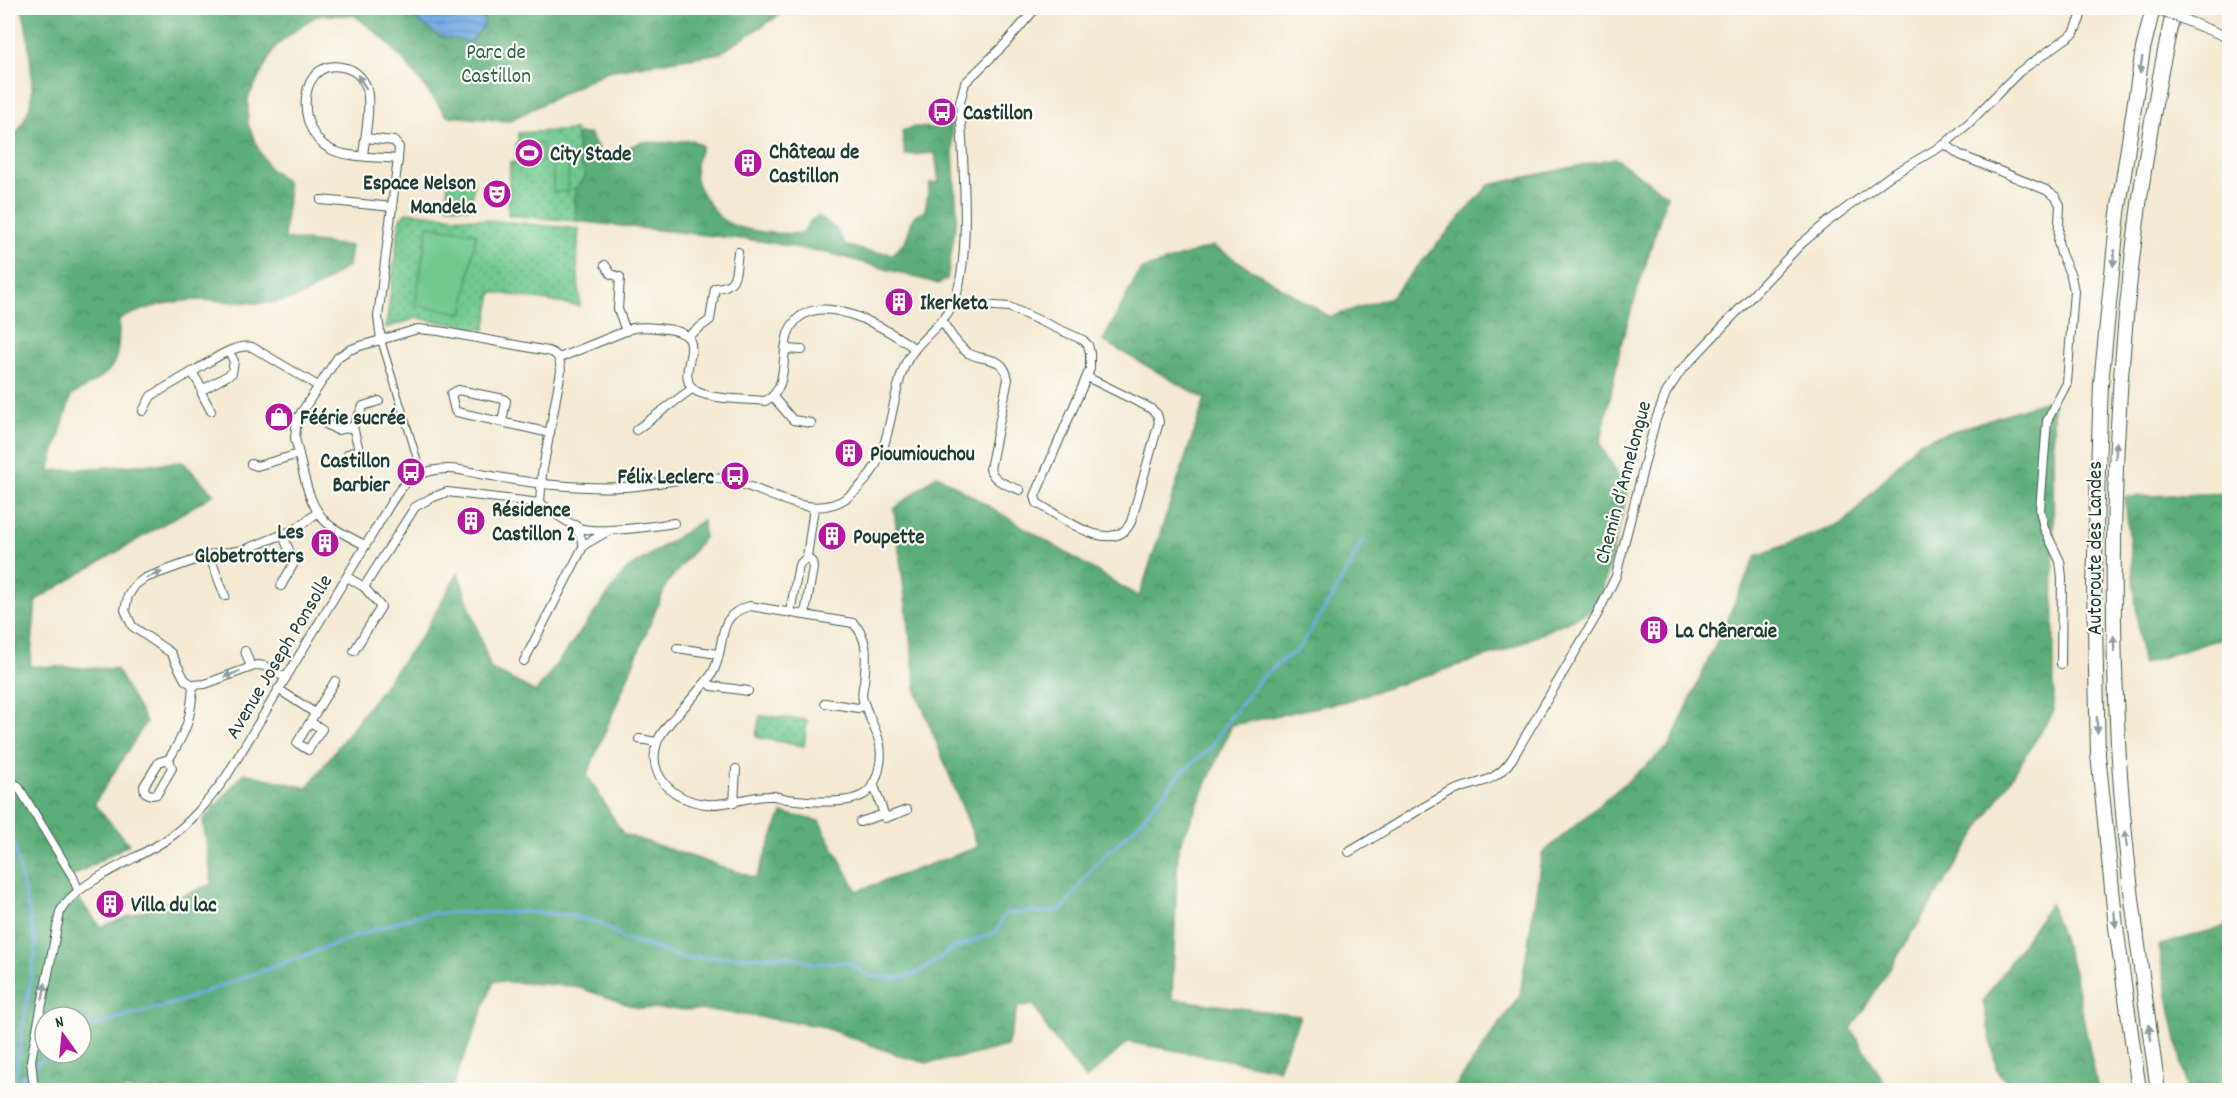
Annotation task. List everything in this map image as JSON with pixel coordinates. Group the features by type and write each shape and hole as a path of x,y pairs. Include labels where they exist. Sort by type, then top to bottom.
{"highway":[{"name":"Autoroute des Landes","path":"2139,1090 2116,927 2098,754 2094,586 2101,384 2118,213 2143,49 2154,8"},
{"name":"Autoroute des Landes","path":"2158,1090 2135,925 2122,801 2114,617 2114,546 2121,375 2133,250 2153,114 2174,8"}],"street":[{"name":"Avenue Joseph Ponsolle","path":"78,890 167,839 211,799 365,545 397,495 411,478 448,468 542,483 625,487 676,479 715,478 742,483 787,502 814,507 846,498 868,479 878,465 887,438 903,370 914,348 941,320 952,303 963,258 960,102 965,83 1005,44 1036,8"},
{"name":"Chemin d’Annelongue","path":"1349,852 1450,793 1493,779 1505,770 1597,615 1616,576 1655,422 1671,384 1800,245 1890,176 1945,144 2019,72 2074,33 2082,8"},
{"path":"2154,8 2229,38"},
{"path":"363,155 368,96 366,87 361,78 352,70 341,66 330,66 319,71 306,91 307,123 316,138 329,149 339,153 398,159"},
{"path":"365,138 394,141 399,147 378,317 381,340 419,465"},
{"path":"1945,144 1960,156 2046,190 2056,197 2060,205 2058,242 2071,276 2074,291 2067,383 2048,421 2040,510 2044,528 2060,561 2062,577 2061,664"},
{"path":"321,200 393,207"},
{"path":"688,336 710,320 715,288 727,288 733,282 738,252"},
{"path":"604,265 611,274 620,277 618,309 626,331"},
{"path":"952,303 1009,307 1083,340 1088,345 1090,369 1035,496 1037,503 1097,536 1112,538 1127,531 1131,522 1159,422 1156,414 1150,408 1087,377"},
{"path":"559,358 626,331 643,327 680,331 688,336 692,346 688,382 693,388 703,395 765,401 774,398 780,390 789,333 795,320 807,313 822,309 858,316 914,348"},
{"path":"941,320 958,344 969,353 997,361 1006,368 1008,379 990,469 992,476 1020,490"},
{"path":"365,545 332,527 312,502 295,438 295,428 318,386 338,357 349,350 418,329 548,351 555,353 559,358 561,371 540,503 583,529 637,528 674,523"},
{"path":"144,411 151,396 241,346 252,347 318,386"},
{"path":"785,348 802,350"},
{"path":"201,387 206,388 232,373 234,361 229,352"},
{"path":"192,372 201,387 210,411"},
{"path":"636,430 693,388"},
{"path":"502,422 506,401 504,399 458,390 452,394 455,411 502,422 550,433"},
{"path":"774,398 793,420 811,423"},
{"path":"348,454 359,450 353,427 363,406 379,401"},
{"path":"303,411 337,430 353,427"},
{"path":"251,464 257,466 299,454"},
{"name":"Avenue Joseph Ponsolle","path":"363,587 415,507 431,498 447,492 540,503"},
{"path":"790,612 799,565 807,557 814,507"},
{"path":"286,678 265,666 251,667 205,684 193,685 185,680 171,653 132,626 127,618 125,602 135,585 145,578 209,555 244,550 296,529 318,512"},
{"path":"575,525 584,545"},
{"path":"524,661 584,545 613,528"},
{"path":"281,586 294,563 284,534"},
{"path":"209,555 225,596"},
{"path":"805,614 813,568 812,562 807,557"},
{"path":"347,576 363,587 381,607 354,651"},
{"path":"797,583 809,585"},
{"path":"750,606 805,614 853,622 865,639 867,656 862,698 881,742 882,757 878,776 867,793 844,803 786,799 770,795 734,804 706,804 682,798 668,788 659,776 654,763 657,742 714,671 730,615 738,609 750,606"},
{"path":"677,648 718,654"},
{"path":"245,651 251,667"},
{"path":"310,722 335,681"},
{"path":"707,681 712,686 748,691"},
{"path":"169,759 172,768 157,794 151,795 145,792 144,786 159,762 169,759 185,733 192,712 193,685"},
{"path":"278,689 315,713"},
{"path":"825,703 858,708 865,705"},
{"path":"639,739 657,742"},
{"path":"734,804 736,769"},
{"path":"8,780 18,786 73,877 78,890 68,899 60,912 31,1060 34,1090"},
{"path":"873,783 885,818 907,810"},
{"path":"860,822 884,814"}],"green space":[{"name":"Parc de Castillon","path":"21,8 400,8 439,36 483,10 480,8 790,8 720,53 607,71 509,121 447,116 407,64 382,37 354,15 318,15 275,47 248,98 248,124 269,168 286,181 288,195 284,239 351,246 348,266 314,289 292,299 258,303 178,301 119,319 118,350 115,360 105,374 71,396 49,471 183,462 214,494 36,600 30,666 116,669 146,722 94,804 129,844 64,881 101,927 212,884 203,820 244,773 307,788 423,634 458,573 491,669 536,692 626,570 703,520 704,538 667,583 587,775 623,834 756,878 782,813 819,821 857,891 978,847 917,693 894,509 937,475 1139,597 1205,399 1103,341 1140,270 1213,246 1330,317 1391,297 1489,185 1615,158 1667,195 1621,344 1600,445 1628,490 1598,607 1504,651 1346,701 1232,725 1178,849 1172,999 1300,1016 1278,1069 1128,1042 1086,1079 1049,1032 1034,1005 1018,1007 1007,1046 927,1063 901,1056 820,1026 717,1011 638,1008 574,986 494,981 451,1090 8,1090 8,147 26,116 32,96 26,26"},
{"path":"946,118 951,120 957,216 947,279 939,284 833,254 761,241 576,221 575,189 585,178 584,170 579,163 576,134 590,134 602,156 641,142 665,143 692,140 702,146 695,170 700,190 719,216 729,223 761,232 803,233 810,221 818,216 835,228 845,245 865,251 893,254 905,242 914,216 925,211 930,183 939,182 935,153 905,155 902,131 914,127 935,128"},
{"path":"575,130 579,162 584,170 585,178 575,189 576,221 508,215 510,163 516,162 542,144 518,144 518,133"},
{"name":"City Stade","path":"516,144 542,144 543,162 516,162"},
{"path":"553,158 569,158 568,192 553,192"},
{"path":"455,174 472,176 471,180 474,181 471,208 447,206 448,183 454,183"},
{"path":"406,212 579,229 577,260 580,306 492,292 485,330 417,318 386,328 400,219"},
{"path":"428,226 476,233 463,313 415,305"},
{"path":"2053,399 2054,711 1851,1029 1889,1090 1453,1090 1520,995 1542,854 1669,746 1756,556 1844,523 1919,442"},
{"path":"2229,493 2229,636 2142,664 2125,497"},
{"path":"760,716 807,720 804,746 756,737"},
{"path":"2050,904 2074,972 2098,1090 2015,1090 1997,1071 1983,1001"},
{"path":"2229,925 2229,1090 2187,1090 2158,946"}],"water":[{"path":"400,8 480,8 483,9 484,25 471,42 439,36"}],"waterway":[{"path":"93,1026 172,1004 376,929 434,913 527,912 568,915 598,922 623,938 684,958 791,956 814,964 847,962 870,976 884,978 900,978 918,973 954,948 997,932 1006,913 1053,912 1064,908 1095,864 1137,825 1178,776 1212,746 1260,679 1282,660 1297,651 1332,598 1363,540"},
{"path":"8,817 36,946 13,1090"},
{"path":"16,1083 36,1065"}],"place":[{"name":"Castillon","path":"942,112"},
{"name":"City Stade","path":"529,153"},
{"name":"Château de Castillon","path":"748,163"},
{"name":"Espace Nelson Mandela","path":"497,194"},
{"name":"Ikerketa","path":"899,302"},
{"name":"Féérie sucrée","path":"279,417"},
{"name":"Pioumiouchou","path":"849,453"},
{"name":"Castillon Barbier","path":"411,472"},
{"name":"Félix Leclerc","path":"735,476"},
{"name":"Résidence Castillon 2","path":"471,521"},
{"name":"Poupette","path":"832,536"},
{"name":"Les Globetrotters","path":"325,543"},
{"name":"La Chêneraie","path":"1654,630"},
{"name":"Villa du lac","path":"110,904"}]}
